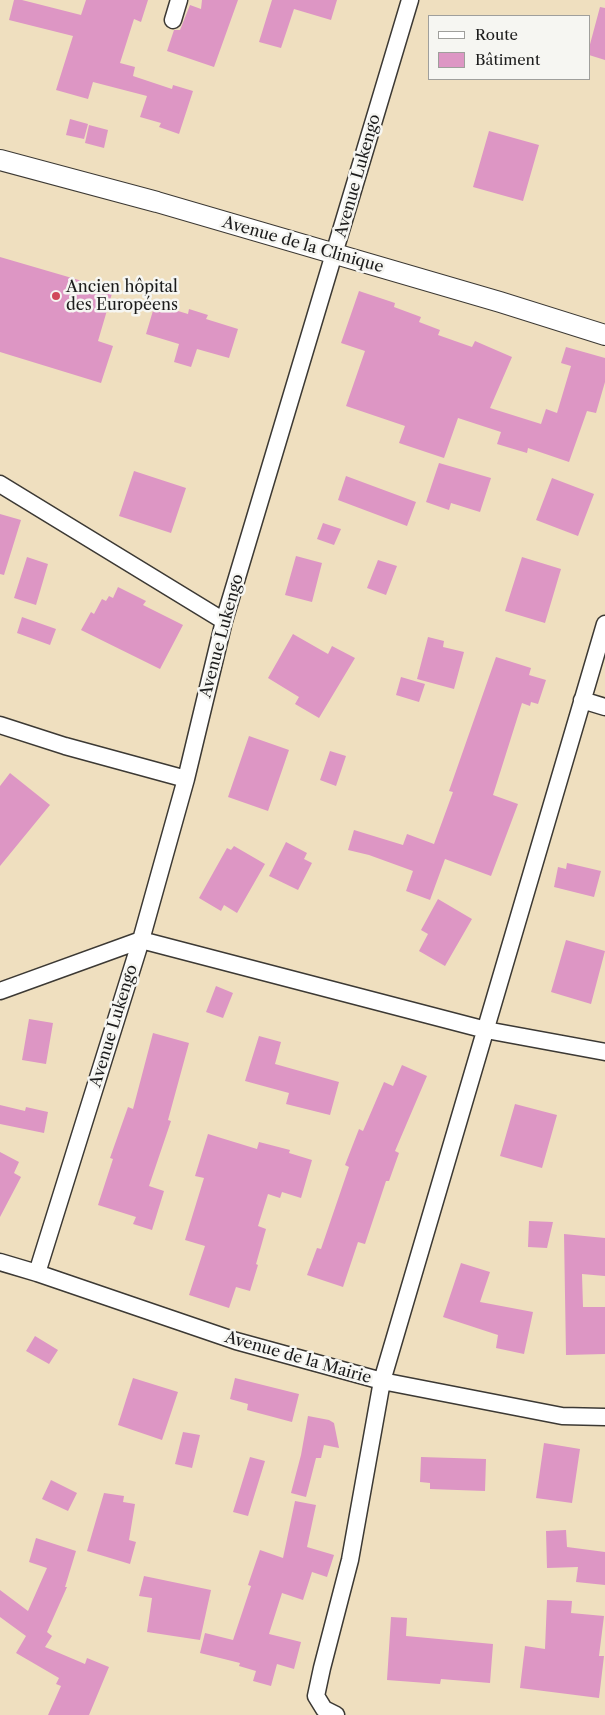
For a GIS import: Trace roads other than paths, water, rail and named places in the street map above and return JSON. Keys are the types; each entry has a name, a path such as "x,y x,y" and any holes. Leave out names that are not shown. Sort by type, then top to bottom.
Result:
{"street":[{"path":"173,20 180,0"},
{"name":"Avenue Lukengo","path":"37,1273 141,940 186,779 224,621 410,0"},
{"name":"Avenue de la Clinique","path":"0,160 156,202 500,302 605,335"},
{"path":"0,484 224,621"},
{"path":"336,1715 324,1709 316,1696 350,1560 382,1381 605,624"},
{"path":"582,700 605,707"},
{"path":"0,725 65,746 186,779"},
{"path":"0,991 141,940 486,1030 605,1052"},
{"name":"Avenue de la Mairie","path":"0,1262 236,1341 382,1381 562,1416 605,1417"}],"place":[{"name":"Ancien hôpital des Européens","path":"56,296"}]}
